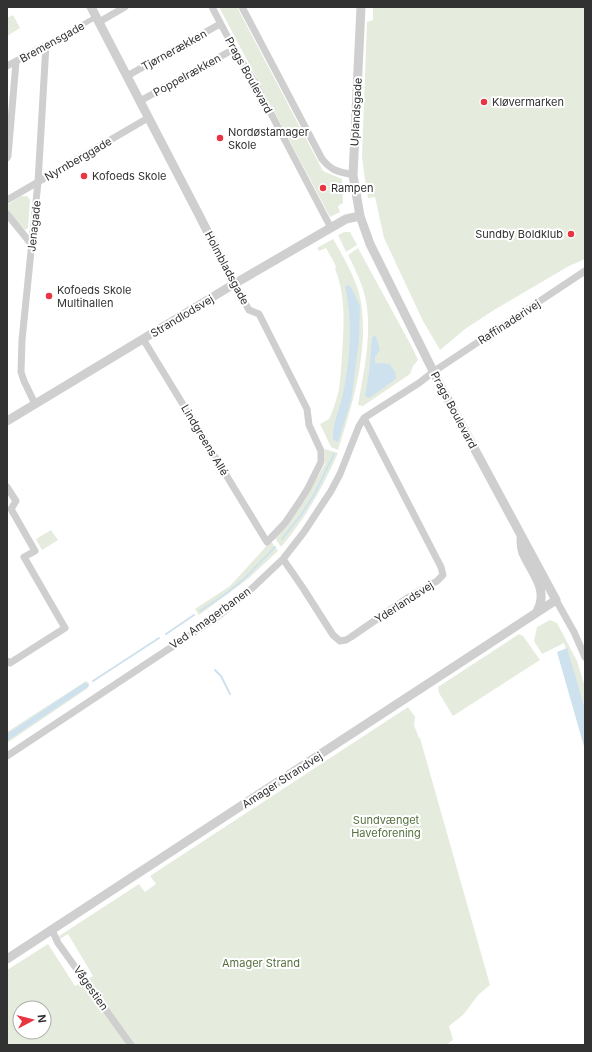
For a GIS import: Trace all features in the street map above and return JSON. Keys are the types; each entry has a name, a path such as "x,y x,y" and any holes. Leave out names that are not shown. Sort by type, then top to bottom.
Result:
{"street":[{"name":"Holmbladsgade","path":"91,7 234,284 249,310 259,314 307,409 309,425 321,451 321,462 308,488 285,522 267,542"},
{"path":"98,20 125,7"},
{"name":"Prags Boulevard","path":"212,7 234,49 254,81 331,228"},
{"path":"242,7 322,160 329,168 353,175"},
{"name":"Uplandsgade","path":"360,216 353,175 361,7"},
{"name":"Bremensgade","path":"7,66 98,20"},
{"name":"Tjørnerækken","path":"127,76 220,24"},
{"name":"Jenagade","path":"35,404 24,381 21,363 38,182 46,45"},
{"name":"Poppelrækken","path":"140,101 234,49"},
{"path":"7,158 10,96 16,62"},
{"name":"Nyrnberggade","path":"7,200 148,118"},
{"path":"7,214 32,245"},
{"name":"Prags Boulevard","path":"360,216 370,244 433,372 556,600"},
{"name":"Strandlodsvej","path":"7,421 234,284 346,219 360,216"},
{"name":"Raffinaderivej","path":"433,372 585,272"},
{"name":"Lindgreens Allé","path":"143,339 267,542"},
{"path":"364,418 419,383 433,372"},
{"name":"Ved Amagerbanen","path":"7,756 217,616 246,594 283,559 304,532 331,491 359,426 364,418"},
{"name":"Yderlandsvej","path":"283,559 332,635 340,640 346,640 351,637 409,597 437,581 442,575 442,568 364,418"},
{"path":"7,486 16,501 11,509 35,551 24,557 65,628 10,663 7,662"},
{"path":"520,534 522,551 540,586 542,594 542,601 536,614"},
{"path":"556,600 574,632 585,657"},
{"name":"Amager Strandvej","path":"7,959 556,600"},
{"name":"Vågestien","path":"52,930 58,943 131,1045"}],"green space":[{"path":"219,7 237,7 323,171 342,179 343,203 338,206 340,212 330,217"},
{"name":"Kløvermarken","path":"373,7 585,7 585,259 569,266 494,310 465,329 440,350 423,321 384,238 375,197 368,198 362,156 367,22 373,20"},
{"path":"13,15 20,28 7,36 7,18"},
{"path":"21,196 27,196 30,200 28,228 25,230 7,210 7,205"},
{"path":"344,232 350,232 357,245 346,252 338,235"},
{"path":"333,239 355,282 360,297 363,316 363,335 358,375 338,450 331,447 320,424 329,419 331,415 339,389 341,372 344,322 341,289 335,264 326,248 319,251 317,248"},
{"path":"358,248 418,360 413,366 410,374 363,406 358,405 368,340 368,314 363,289 348,255"},
{"path":"325,449 338,453 313,502 281,547 275,538 304,501 325,464"},
{"path":"51,530 58,540 42,550 36,539"},
{"path":"271,541 278,551 249,578 199,615 195,609 230,586"},
{"path":"550,620 557,623 577,661 585,687 585,709 564,643 542,654 534,641 537,627"},
{"path":"519,634 523,636 540,660 453,716 439,693 438,687"},
{"path":"86,681 89,683 88,688 7,743 7,732"},
{"path":"408,707 415,717 414,725 420,738 490,985 478,995 464,1014 449,1026 453,1040 446,1045 7,1045 7,970 48,944 75,986 93,976 68,934 60,939 59,936 139,884 145,892 156,884 150,876"}],"water":[{"path":"348,285 351,287 360,306 359,341 351,401 338,442 333,440 333,434 343,394 349,354 350,327 345,286"},
{"path":"376,336 380,350 375,357 375,363 390,364 395,372 396,379 369,398 365,396 369,373 372,337"},
{"path":"567,648 585,709 585,750 557,652"},
{"path":"84,683 88,683 89,686 7,741 7,734"}],"waterway":[{"path":"282,539 301,515 314,495 334,454"},
{"path":"200,611 227,593 244,579 275,547"},
{"path":"166,634 194,615"},
{"path":"93,681 159,638"},
{"path":"215,670 221,676 230,694"}],"place":[{"name":"Kløvermarken","path":"484,102"},
{"name":"Nordøstamager Skole","path":"220,138"},
{"name":"Kofoeds Skole","path":"84,176"},
{"name":"Rampen","path":"323,188"},
{"name":"Sundby Boldklub","path":"571,234"},
{"name":"Kofoeds Skole Multihallen","path":"49,296"}],"park label":[{"name":"Sundvænget Haveforening","path":"386,826"},
{"name":"Amager Strand","path":"261,963"}]}
